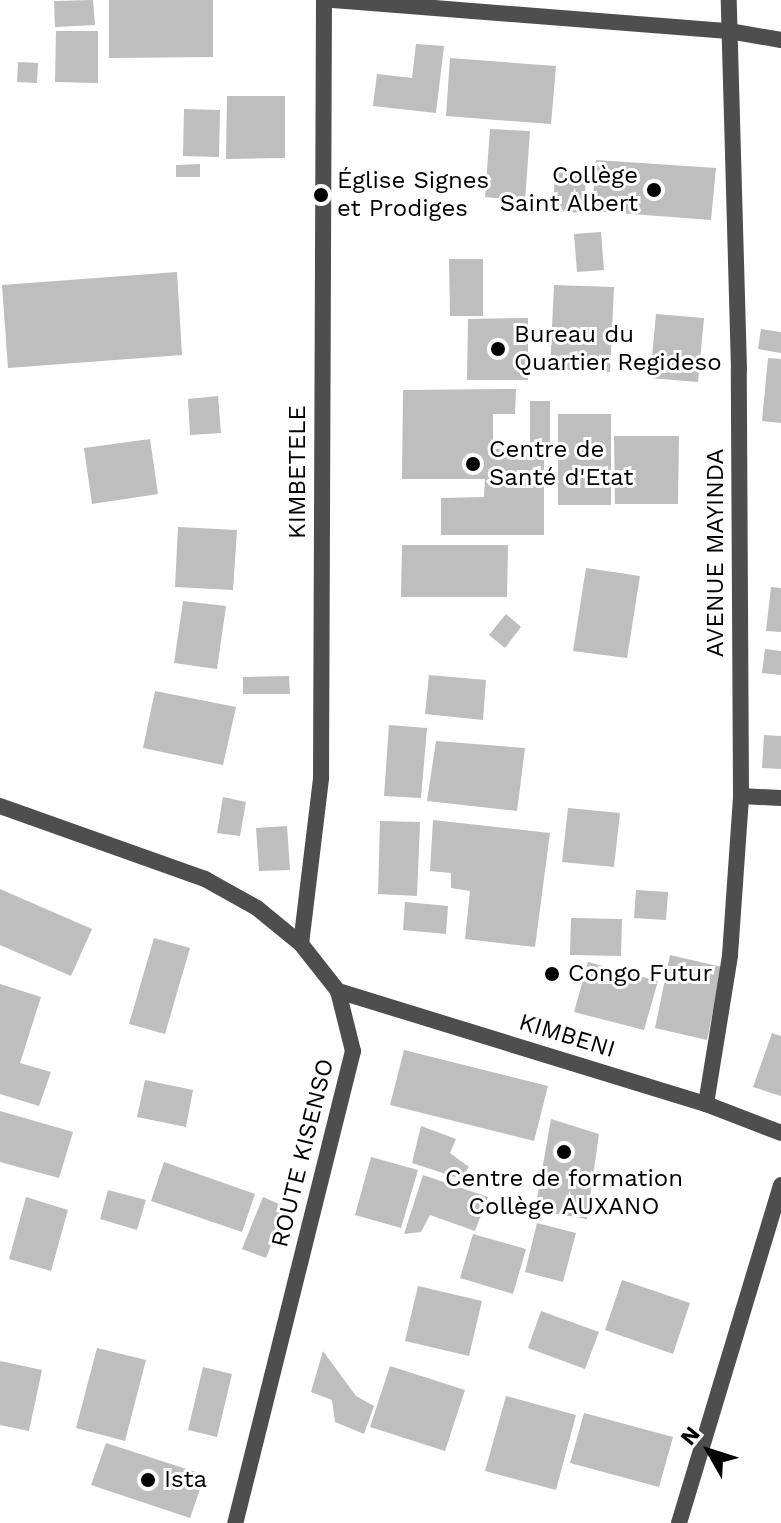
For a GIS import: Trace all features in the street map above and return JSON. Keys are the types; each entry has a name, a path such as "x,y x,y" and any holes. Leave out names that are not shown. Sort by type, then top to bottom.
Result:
{"street":[{"name":"KIMBETELE","path":"301,944 321,778 324,0"},
{"path":"333,0 729,31 781,40"},
{"name":"AVENUE MAYINDA","path":"706,1104 730,955 741,796 739,369 729,0"},
{"path":"741,796 781,798"},
{"name":"ROUTE KISENSO","path":"0,806 205,879 257,908 301,944 338,991 353,1051 235,1523"},
{"name":"KIMBENI","path":"338,991 706,1104 781,1133"},
{"path":"679,1523 781,1185"}],"building":[{"path":"93,0 95,25 55,27 54,1"},
{"path":"109,0 213,0 213,57 109,58"},
{"path":"56,31 98,31 98,83 55,82"},
{"path":"416,44 444,46 436,113 373,106 377,74 412,78"},
{"path":"450,58 556,66 551,124 446,116"},
{"path":"18,62 38,63 37,83 17,82"},
{"path":"227,96 285,96 285,158 226,159"},
{"path":"184,109 220,110 219,157 183,156"},
{"path":"490,129 530,131 525,201 485,197"},
{"name":"Collège Saint Albert","path":"596,160 716,168 711,220 592,211"},
{"path":"200,164 200,177 176,177 176,165"},
{"path":"555,172 586,175 584,213 553,211"},
{"path":"601,232 604,270 577,272 574,234"},
{"path":"449,259 483,259 483,316 450,316"},
{"path":"177,272 182,355 8,368 2,285"},
{"path":"554,285 614,287 610,372 550,369"},
{"path":"656,314 704,318 698,382 650,378"},
{"name":"Bureau du Quartier Regideso","path":"528,318 528,380 467,380 468,319"},
{"path":"761,329 781,332 781,353 758,349"},
{"path":"768,358 781,359 781,423 762,421"},
{"name":"Centre de Santé d'Etat","path":"516,389 515,414 493,414 493,449 544,448 544,535 441,535 441,498 484,497 485,479 402,479 403,390"},
{"path":"218,396 221,433 190,435 188,399"},
{"path":"530,401 550,401 550,443 530,443"},
{"path":"558,414 611,414 611,505 558,505"},
{"path":"614,436 679,436 678,504 615,504"},
{"path":"150,439 158,494 92,504 84,448"},
{"path":"178,527 237,530 233,590 175,587"},
{"path":"402,545 508,545 507,597 401,597"},
{"path":"586,568 640,576 627,658 573,651"},
{"path":"771,587 781,588 781,632 766,631"},
{"path":"183,601 226,606 217,669 174,663"},
{"path":"506,614 521,627 505,648 489,635"},
{"path":"765,649 781,651 781,675 762,673"},
{"path":"429,675 486,680 483,720 425,714"},
{"path":"289,676 290,694 243,694 243,677"},
{"path":"155,691 236,707 223,765 143,748"},
{"path":"389,725 427,728 421,798 384,796"},
{"path":"764,735 781,736 781,769 762,768"},
{"path":"436,741 525,748 517,811 427,801"},
{"path":"223,797 246,802 240,836 217,833"},
{"path":"568,808 620,813 614,867 562,862"},
{"path":"433,820 550,833 535,947 465,939 470,891 451,888 451,873 430,871"},
{"path":"380,821 420,822 417,896 378,894"},
{"path":"287,826 290,870 259,871 256,828"},
{"path":"0,889 92,929 71,976 0,945"},
{"path":"636,890 668,892 666,920 634,918"},
{"path":"405,902 448,906 446,934 403,930"},
{"path":"571,918 622,919 621,956 570,955"},
{"path":"154,938 190,948 165,1034 129,1024"},
{"path":"670,955 722,967 707,1040 655,1028"},
{"path":"588,962 658,981 644,1030 574,1012"},
{"path":"0,984 41,997 20,1063 51,1072 39,1106 0,1094"},
{"path":"772,1033 781,1036 781,1096 753,1087"},
{"path":"404,1050 548,1086 534,1141 390,1105"},
{"path":"145,1080 193,1090 186,1127 137,1117"},
{"path":"0,1111 73,1132 59,1178 0,1162"},
{"path":"551,1119 599,1134 587,1219 535,1210"},
{"path":"421,1126 456,1139 450,1153 469,1167 461,1179 412,1163"},
{"path":"371,1157 418,1170 401,1228 355,1215"},
{"path":"164,1162 255,1194 242,1232 151,1201"},
{"path":"423,1175 488,1197 475,1231 430,1215 421,1232 404,1234"},
{"path":"108,1190 146,1200 137,1230 100,1219"},
{"path":"26,1197 68,1210 51,1271 9,1259"},
{"path":"263,1197 286,1207 266,1258 242,1249"},
{"path":"537,1223 576,1233 563,1282 525,1272"},
{"path":"473,1234 526,1249 513,1294 460,1278"},
{"path":"622,1280 690,1303 673,1354 605,1330"},
{"path":"418,1286 482,1301 469,1356 405,1341"},
{"path":"541,1311 599,1332 585,1369 528,1348"},
{"path":"97,1348 146,1360 125,1441 76,1428"},
{"path":"323,1351 356,1396 374,1406 364,1434 335,1422 332,1400 311,1392"},
{"path":"0,1361 42,1370 29,1431 0,1425"},
{"path":"390,1366 465,1390 445,1451 370,1427"},
{"path":"203,1367 232,1374 217,1437 188,1430"},
{"path":"506,1396 576,1415 556,1490 485,1471"},
{"path":"584,1413 673,1437 659,1487 570,1463"},
{"name":"Ista","path":"106,1443 205,1475 190,1518 91,1485"}],"place":[{"name":"Collège Saint Albert","path":"654,190"},
{"name":"Église Signes et Prodiges","path":"321,195"},
{"name":"Bureau du Quartier Regideso","path":"498,349"},
{"name":"Centre de Santé d'Etat","path":"473,464"},
{"name":"Congo Futur","path":"552,974"},
{"name":"Centre de formation Collège AUXANO","path":"564,1152"},
{"name":"Ista","path":"148,1480"}]}
